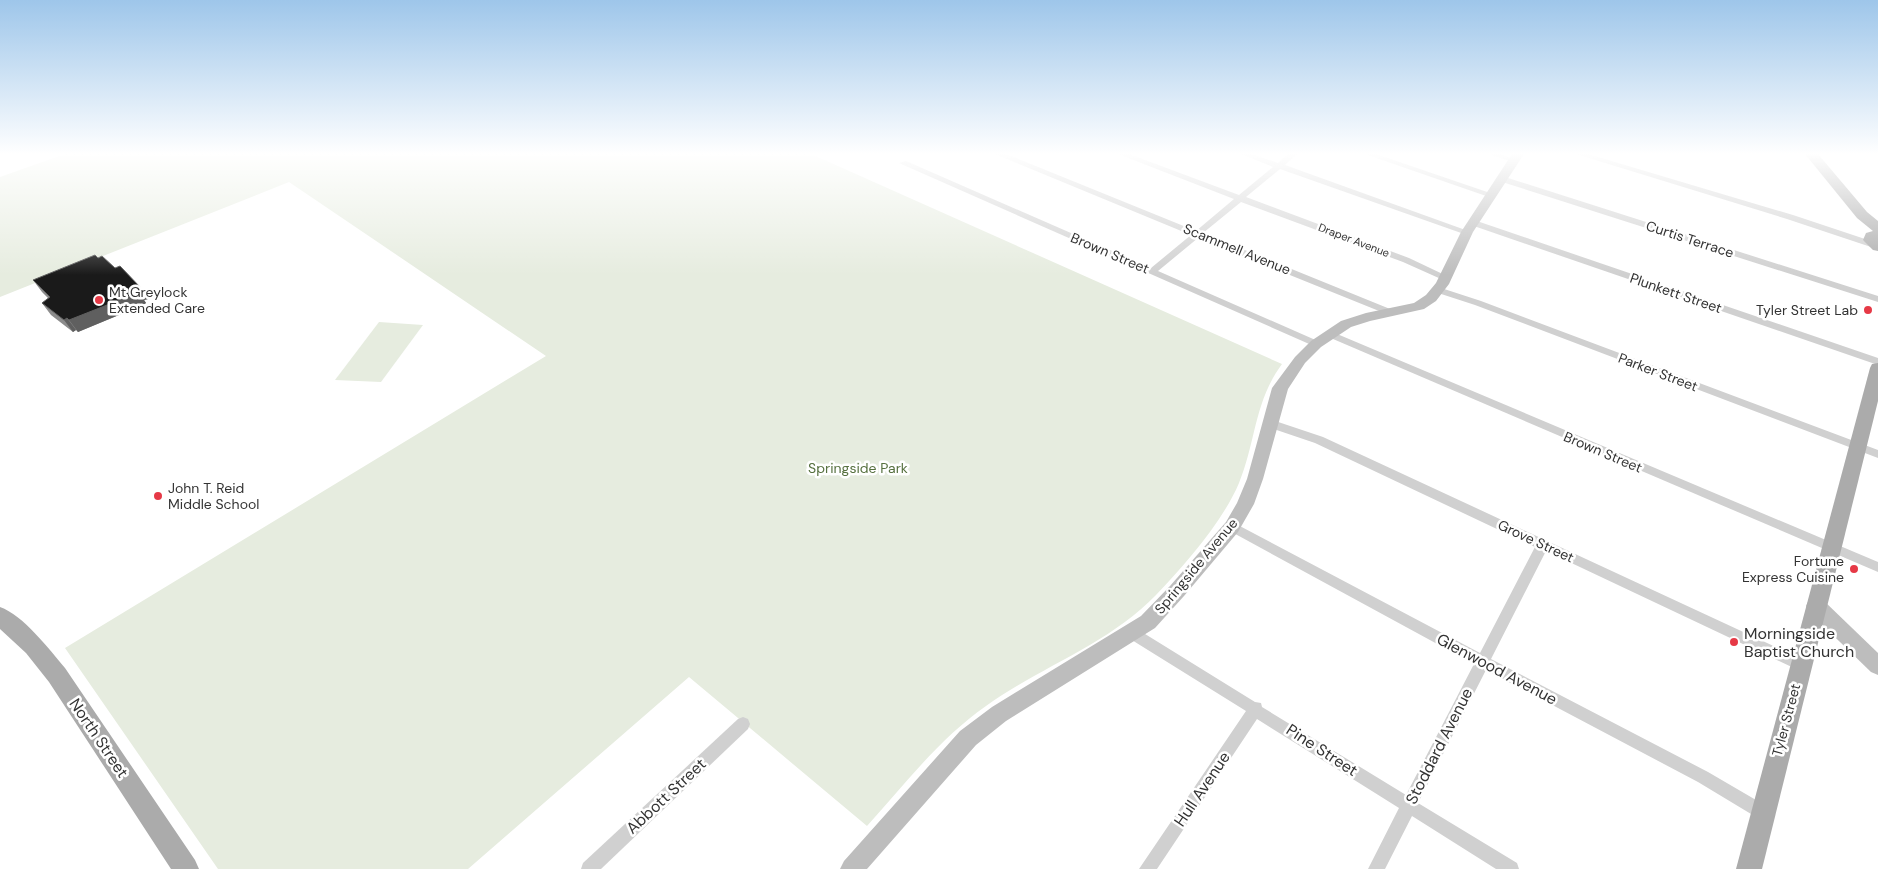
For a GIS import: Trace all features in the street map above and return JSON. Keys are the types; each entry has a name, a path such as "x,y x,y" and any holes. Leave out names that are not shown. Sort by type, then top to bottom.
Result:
{"main road":[{"path":"1845,195 1862,215 1875,238"},
{"name":"Tyler Street","path":"1749,869 1762,812 1878,368"},
{"name":"North Street","path":"2,621 34,647 57,675 186,869"}],"street":[{"name":"Brown Street","path":"976,195 1316,344"},
{"name":"Scammell Avenue","path":"1102,195 1392,313"},
{"name":"Draper Avenue","path":"1231,195 1420,265 1441,284"},
{"path":"1153,271 1200,234 1244,195"},
{"name":"Plunkett Street","path":"1366,195 1878,362"},
{"name":"Springside Avenue","path":"852,869 968,738 999,714 1148,622 1232,527 1245,504 1255,479 1280,388 1300,360 1316,344 1346,324 1366,317 1419,306 1431,298 1441,284 1470,228 1492,195"},
{"name":"Curtis Terrace","path":"1551,195 1878,299"},
{"path":"1716,195 1834,230 1875,238"},
{"name":"Parker Street","path":"1441,284 1478,303 1878,454"},
{"name":"Brown Street","path":"1330,334 1878,567"},
{"name":"Grove Street","path":"1270,422 1319,440 1801,665"},
{"name":"Glenwood Avenue","path":"1232,527 1703,777 1762,812"},
{"name":"Stoddard Avenue","path":"1376,869 1543,544"},
{"path":"1816,606 1878,666"},
{"name":"Pine Street","path":"1132,633 1256,708 1511,869"},
{"name":"Hull Avenue","path":"1147,869 1256,708"},
{"name":"Abbott Street","path":"589,869 743,724"}],"green space":[{"name":"Springside Park","path":"0,195 257,195 0,297"},
{"name":"Springside Park","path":"308,195 902,195 1282,364 1266,393 1245,468 1232,497 1213,527 1179,570 1156,595 1117,628 1007,692 953,732 867,826 689,677 468,869 218,869 65,648 546,356"},
{"path":"379,322 423,325 381,382 335,380"}],"building":[{"path":"95,255 98,258 102,256 115,268 120,266 140,287 136,289 138,291 135,294 69,320 67,318 64,320 42,303 50,297 33,280"}],"place":[{"name":"Mt Greylock Extended Care","path":"99,300"},
{"name":"Tyler Street Lab","path":"1868,310"},
{"name":"John T. Reid Middle School","path":"158,496"},
{"name":"Fortune Express Cuisine","path":"1854,569"},
{"name":"Morningside Baptist Church","path":"1734,642"}]}
